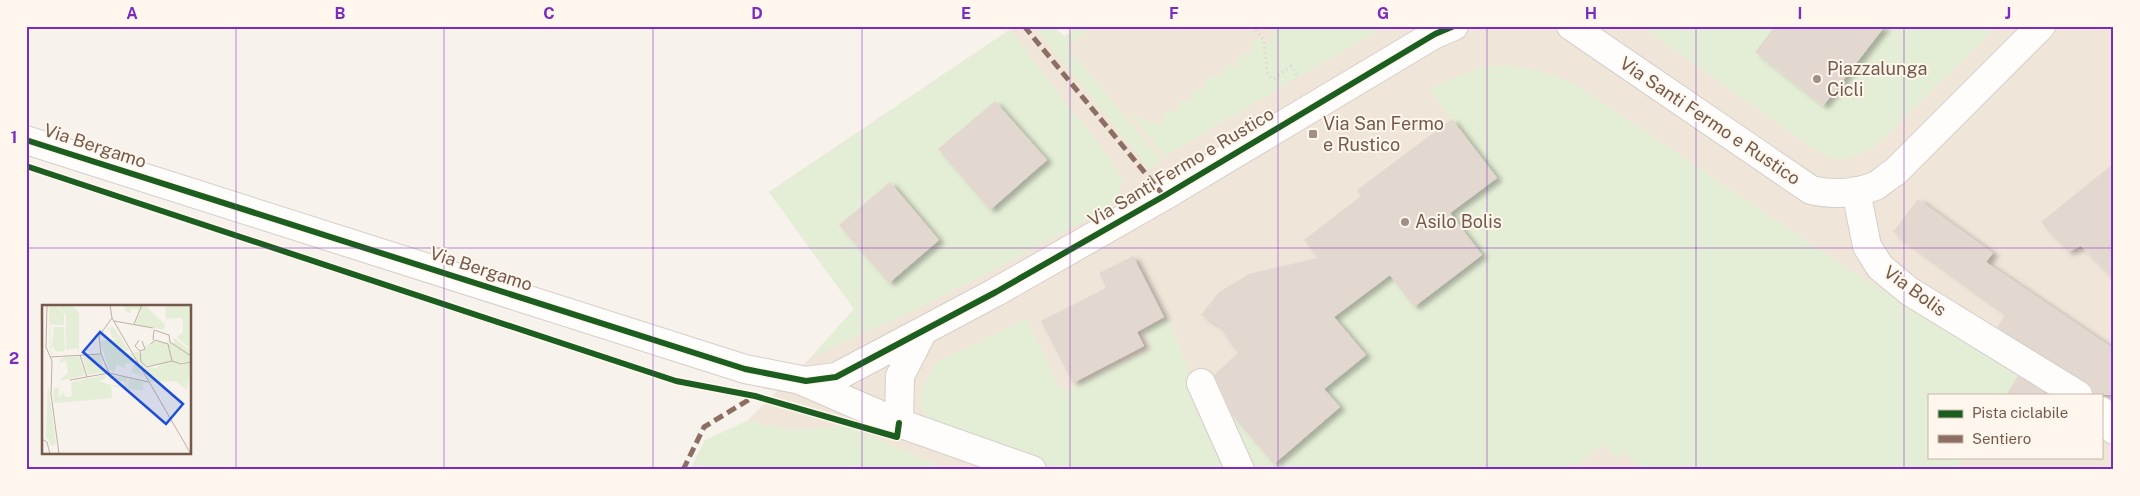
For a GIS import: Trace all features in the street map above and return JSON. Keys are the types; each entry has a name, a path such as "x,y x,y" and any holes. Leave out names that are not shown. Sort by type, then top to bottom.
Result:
{"street":[{"name":"Via Santi Fermo e Rustico","path":"923,331 1164,196 1435,34 1454,26"},
{"name":"Via Santi Fermo e Rustico","path":"1571,26 1811,190 1835,194 1856,191"},
{"path":"1856,191 1876,185 1904,164 2042,26"},
{"name":"Via Bergamo","path":"26,140 745,369 806,381 836,377 923,331"},
{"name":"Via Bolis","path":"1856,191 1867,246 1880,267 1909,291 2076,394"},
{"path":"899,423 900,376 923,331"},
{"path":"798,380 899,423 1032,470"},
{"path":"1201,383 1240,470"},
{"path":"2102,412 2114,430"}],"path":[{"path":"1253,26 1264,40 1268,75 1270,78 1275,78 1291,66 1301,82"}],"shaded area":[{"path":"1015,26 1054,26 1064,37 1077,26 2114,26 2114,470 948,470 847,426 790,430 747,421 812,356 854,309 769,192"}],"green space":[{"path":"1033,26 1054,26 1064,37 1077,26 1093,26 1068,47 1161,160 1150,169"},
{"path":"1277,26 1286,28 1287,26 1385,26 1165,156 1130,114 1161,126 1166,110 1176,113 1182,99 1190,101 1195,88 1203,90 1210,75 1220,78 1225,64 1236,67 1241,53 1250,56 1256,38 1271,42"},
{"path":"1641,26 1997,26 1880,142 1856,156 1841,158 1825,155 1815,150"},
{"path":"1010,30 1114,164 1123,180 1118,201 1093,217 954,290 884,325 812,356 854,309 769,192"},
{"path":"1497,66 1519,67 1558,77 1578,86 1847,268 1909,307 2021,372 2007,394 1928,394 1928,458 1963,458 1956,470 1641,470 1626,452 1617,459 1603,444 1575,468 1571,463 1564,470 1248,470 1221,402 1274,464 1340,408 1324,389 1366,355 1343,327 1333,334 1304,298 1390,275 1414,307 1482,255 1450,213 1496,178 1429,89 1479,68"},
{"path":"1168,318 1231,470 1062,470 930,424 922,408 921,400 924,387 935,363 1027,319 1062,392 1152,349 1143,330"},
{"path":"747,421 790,430 847,426 948,470 690,470 705,440"}],"building":[{"name":"Piazzalunga Cicli","path":"1775,26 1885,26 1823,106 1755,52"},
{"path":"995,101 1047,160 990,210 938,149"},
{"path":"1452,119 1497,178 1450,213 1482,255 1414,307 1390,275 1334,317 1366,355 1324,389 1340,407 1274,464 1233,416 1214,375 1238,353 1218,325 1201,315 1219,292 1249,274 1318,258 1304,240 1361,196 1357,190"},
{"path":"2114,163 2114,280 2081,246 2068,252 2041,222"},
{"path":"890,182 939,240 889,283 839,225"},
{"path":"1918,199 1993,253 1986,262 2114,349 2114,395 2094,394 2091,387 2086,382 1997,327 2006,314 1893,232"},
{"path":"1133,256 1164,317 1137,332 1144,346 1073,383 1041,321 1106,288 1099,273"},
{"path":"2018,376 2046,394 2007,394"}],"marked path":[{"path":"1024,26 1164,196"},
{"path":"683,470 704,427 755,396"}],"cycle path":[{"path":"26,140 745,369 806,381 836,377 996,292 1164,196 1435,34 1454,26"},
{"path":"26,166 676,381 755,396 897,437 899,423"}],"place":[{"name":"Piazzalunga Cicli","path":"1817,79"},
{"name":"Via San Fermo e Rustico","path":"1313,134"},
{"name":"Asilo Bolis","path":"1405,222"}]}
